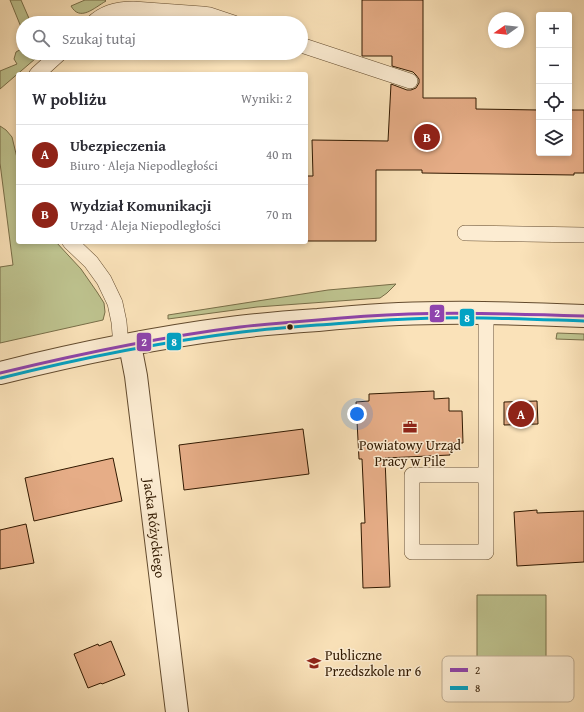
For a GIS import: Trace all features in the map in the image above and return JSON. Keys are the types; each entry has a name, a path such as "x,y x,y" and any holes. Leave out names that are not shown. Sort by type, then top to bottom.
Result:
{"street":[{"path":"0,373 126,345 232,328 299,321 376,315 439,313 584,316"},
{"name":"Jacka Różyckiego","path":"126,345 137,384 177,712"}],"lane":[{"path":"102,16 121,9 133,9 213,16"},
{"path":"308,47 410,81"},
{"path":"39,72 52,60"},
{"path":"465,233 584,235"},
{"path":"72,244 91,262 104,280 115,303 126,345"},
{"path":"486,313 486,475 486,552 412,552 412,475 486,475"}],"green space":[{"path":"10,0 21,0 28,16 16,16"},
{"path":"85,0 106,1 92,10 83,13 75,11 71,6"},
{"path":"16,52 16,60 34,60 20,72 16,72 16,75 0,89 0,71 17,64 14,59"},
{"path":"0,126 12,137 16,154 16,244 58,244 81,269 104,303 105,312 103,320 0,343 0,267 13,265 0,163"},
{"path":"396,284 380,298 257,307 168,319 168,315 328,290"},
{"path":"557,333 584,334 584,340 556,339"},
{"path":"477,595 546,595 546,656 477,656"}],"building":[{"path":"362,0 423,0 423,98 476,98 476,109 536,110 536,156 572,156 572,110 584,110 584,173 574,173 574,175 422,173 422,170 376,170 376,241 308,241 308,176 313,176 312,140 388,141 391,84 411,90 416,88 419,83 419,79 413,72 392,66 392,56 362,56"},
{"name":"Powiatowy Urząd Pracy w Pile","path":"434,391 434,399 449,398 449,411 462,411 463,443 450,443 450,455 385,458 390,587 363,588 361,523 365,523 362,459 359,459 356,402 369,401 369,394"},
{"path":"537,401 538,424 504,425 504,402"},
{"path":"303,429 309,474 184,490 179,445"},
{"path":"113,458 122,501 34,521 25,478"},
{"path":"537,510 537,513 584,511 584,562 517,566 514,512"},
{"path":"26,524 34,563 0,569 0,530"},
{"path":"111,641 125,675 88,688 74,654 98,644 99,646"}],"transit line":[{"name":"2","path":"0,373 149,341 260,325 353,317 431,313 584,316"},
{"name":"8","path":"1,378 91,357 151,346 212,336 270,329 430,318 496,318 584,321"}],"place":[{"name":"Wydział Komunikacji","path":"427,137"},
{"name":"Ubezpieczenia","path":"521,414"},
{"name":"Powiatowy Urząd Pracy w Pile","path":"410,427"},
{"name":"Publiczne Przedszkole nr 6","path":"314,663"}]}
